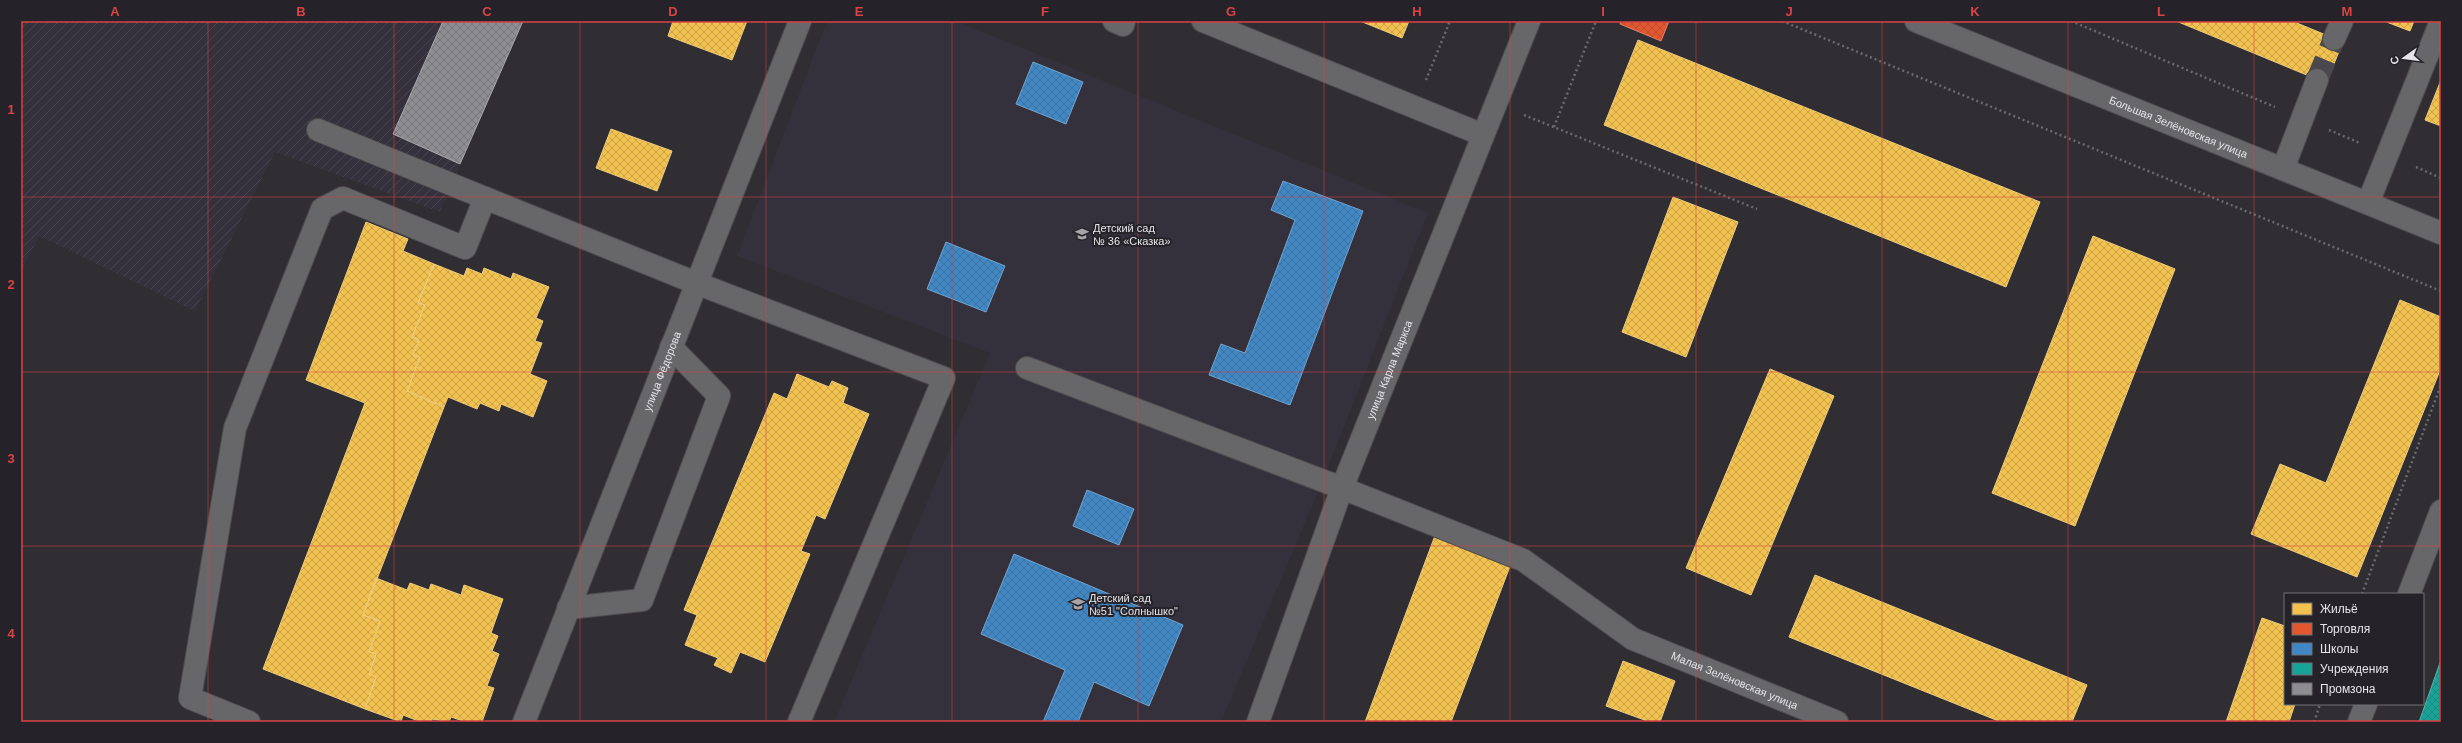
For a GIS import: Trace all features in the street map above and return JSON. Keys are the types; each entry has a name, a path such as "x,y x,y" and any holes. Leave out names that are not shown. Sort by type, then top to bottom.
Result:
{"street":[{"name":"улица Фёдорова","path":"524,722 800,21"},
{"path":"1114,21 1123,25 1124,21"},
{"path":"1203,21 1483,135"},
{"name":"улица Карла Маркса","path":"1258,722 1342,488 1529,21"},
{"path":"2368,203 2441,21"},
{"name":"Большая Зелёновская улица","path":"1922,22 1949,27 2284,169 2441,233"},
{"path":"2284,169 2317,80"},
{"path":"318,130 696,283 944,378 799,722"},
{"path":"249,722 190,698 234,428 322,209 343,198 465,248 485,198"},
{"path":"568,608 642,600 719,396 671,347"},
{"name":"Малая Зелёновская улица","path":"1027,368 1342,488 1523,560 1633,639 1837,722"},
{"path":"2410,593 2441,511"},
{"path":"2359,722 2366,705"}],"path":[{"path":"1415,108 1450,21"},
{"path":"1554,127 1596,21"},
{"path":"1782,21 2441,291"},
{"path":"2071,21 2277,108"},
{"path":"1496,103 1757,209"},
{"path":"2321,127 2441,178"},
{"path":"2362,593 2441,385"},
{"path":"2314,722 2320,705"}],"shaded area":[{"path":"21,21 523,21 440,212 275,152 195,311 39,236 21,271"},
{"name":"Детский сад № 36 «Сказка»","path":"827,21 956,21 1428,213 1321,485 1221,722 834,722 990,353 737,256"}],"building: Жильё":[{"path":"673,21 747,21 732,60 668,36"},
{"path":"1360,21 1409,21 1402,38"},
{"path":"2176,21 2292,21 2343,42 2326,83"},
{"path":"2384,21 2414,21 2410,31"},
{"path":"1638,40 2040,202 2006,287 1604,125"},
{"path":"2441,80 2441,126 2425,120"},
{"path":"611,129 672,151 657,191 596,168"},
{"path":"1673,197 1738,222 1686,357 1622,332"},
{"path":"366,222 408,239 403,251 434,264 418,303 425,305 412,337 419,340 413,355 420,357 407,391 444,407 363,615 380,621 369,652 376,654 369,674 376,677 365,709 263,669 365,403 306,380"},
{"path":"2093,236 2175,269 2075,526 1992,493"},
{"path":"434,264 464,276 467,268 482,274 484,268 511,279 513,273 549,287 536,318 543,321 535,341 542,343 530,374 547,381 533,417 501,404 499,411 480,403 477,409 448,397 444,407 407,391 420,357 413,355 419,340 412,337 425,305 418,303"},
{"path":"2400,300 2441,317 2441,368 2357,577 2251,534 2280,464 2326,483"},
{"path":"1770,369 1834,396 1751,595 1686,568"},
{"path":"797,374 829,387 832,381 848,388 843,403 869,414 825,519 816,515 801,551 810,554 765,662 740,652 731,673 714,665 718,658 685,645 697,615 684,610 774,393 787,399"},
{"path":"1436,533 1512,561 1451,722 1365,722"},
{"path":"1815,575 2087,685 2072,722 2001,722 1789,637"},
{"path":"376,578 407,590 410,583 429,590 431,584 461,595 464,585 503,599 491,633 498,636 492,651 499,654 487,686 494,688 482,722 466,722 451,717 449,722 432,719 431,722 421,722 403,715 401,722 365,709 376,677 369,674 376,654 369,652 380,621 363,615"},
{"path":"2262,618 2284,626 2284,705 2295,705 2289,722 2226,722"},
{"path":"1623,661 1675,681 1660,722 1650,722 1606,706"}],"building: Торговля":[{"path":"1621,21 1669,21 1661,41 1620,24"}],"building: Школы":[{"path":"1033,62 1083,82 1066,124 1016,104"},
{"path":"1283,181 1363,211 1290,405 1209,375 1221,344 1245,353 1295,220 1271,210"},
{"path":"946,242 1005,266 986,312 927,289"},
{"path":"1087,490 1134,509 1119,545 1073,526"},
{"path":"1014,554 1183,625 1149,706 1094,682 1078,722 1043,722 1065,670 981,634"}],"building: Учреждения":[{"path":"2441,660 2441,722 2419,722"}],"building: Промзона":[{"path":"443,21 523,21 460,164 393,134"}],"tunnel":[{"path":"2317,80 2334,39"}],"place":[{"name":"Детский сад № 36 «Сказка»","path":"1082,234"},
{"name":"Детский сад №51 \"Солнышко\"","path":"1078,604"}]}
